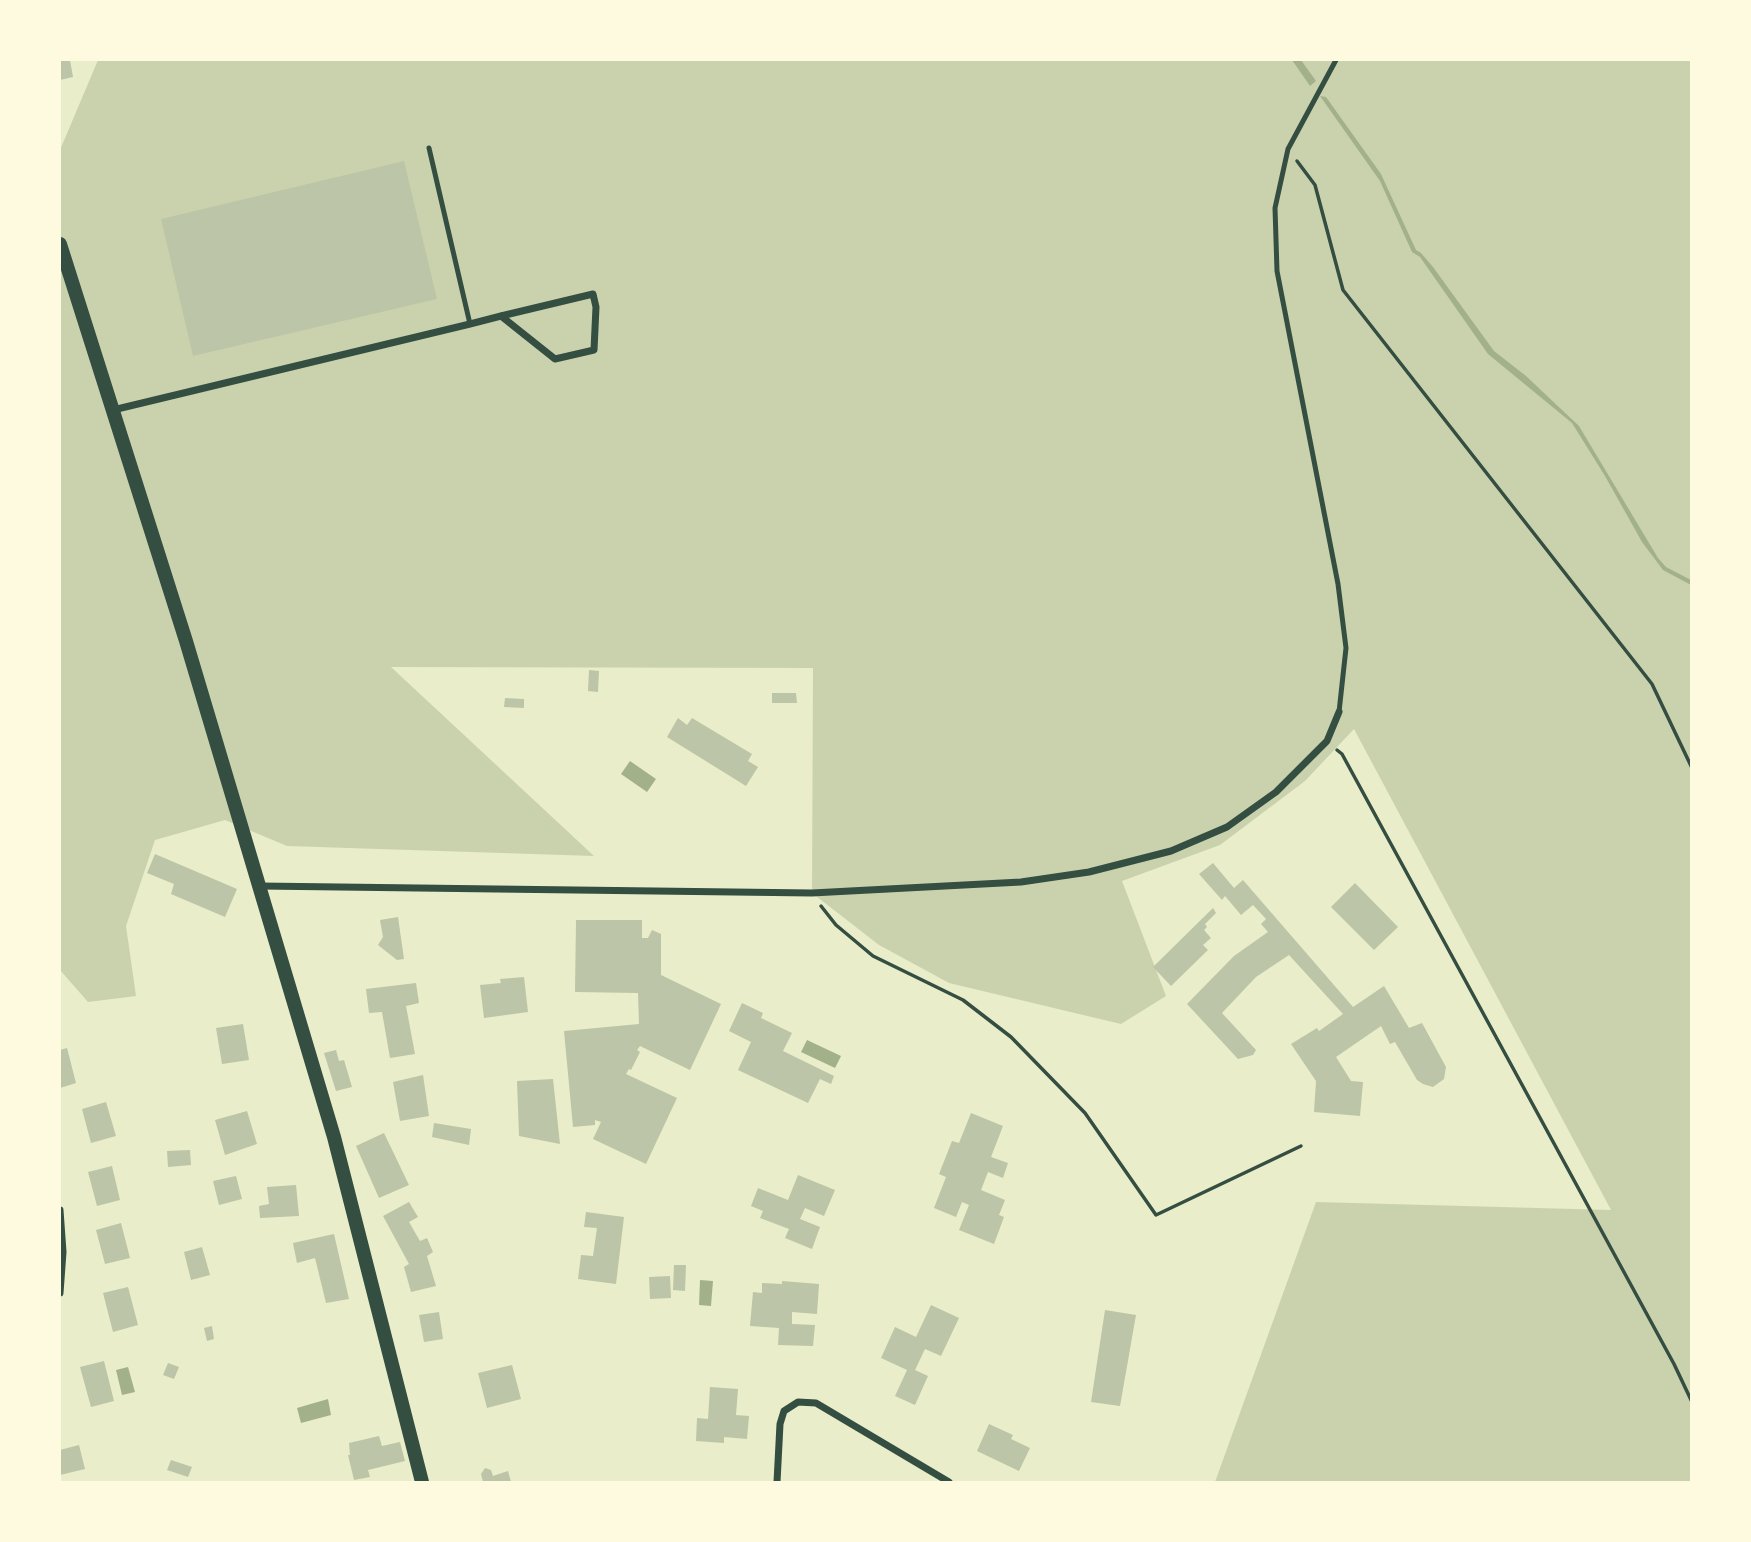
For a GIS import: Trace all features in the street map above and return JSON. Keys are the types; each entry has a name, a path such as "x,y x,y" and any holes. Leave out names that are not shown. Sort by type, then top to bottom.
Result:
{"main road":[{"path":"60,244 334,1137 422,1482"}],"street":[{"path":"113,410 470,324 501,316 593,294 596,307 594,350 555,359 501,316"},
{"path":"259,886 812,893 1021,882 1089,872 1171,851 1227,827 1276,792 1327,741 1339,712"},
{"path":"60,1210 63,1252 60,1293"},
{"path":"777,1482 780,1424 784,1411 799,1402 816,1404 949,1482"}],"lane":[{"path":"1336,60 1287,149 1275,208 1277,271 1338,584 1346,648 1339,712"},
{"path":"429,148 470,324"}],"path":[{"path":"1287,149 1315,185 1343,290 1652,684 1692,768"},
{"path":"1327,741 1342,754 1674,1364 1692,1402"},
{"path":"812,893 836,925 873,956 963,1000 1011,1037 1085,1114 1156,1215 1301,1146"}],"shaded area":[{"path":"98,60 1691,60 1691,1482 1215,1482 1316,1202 1611,1210 1354,729 1305,781 1220,845 1122,881 1166,996 1121,1024 949,983 879,945 812,893 813,668 391,667 594,856 287,846 225,820 155,840 126,926 136,996 88,1002 60,970 60,150"},
{"path":"1292,60 1301,60 1316,81 1310,86"},
{"path":"1320,96 1326,97 1381,174 1416,250 1433,267 1494,351 1526,376 1579,426 1658,558 1666,567 1691,580 1691,585 1663,570 1642,542 1572,423 1488,354 1420,257 1412,252 1380,181"},
{"path":"630,761 656,779 647,792 621,774"},
{"path":"807,1040 841,1056 835,1068 801,1052"},
{"path":"700,1280 713,1281 711,1306 699,1305"},
{"path":"128,1367 135,1392 122,1395 116,1370"},
{"path":"328,1399 331,1415 301,1423 297,1408"}],"building":[{"path":"60,60 70,60 73,77 60,80"},
{"path":"404,161 437,299 193,356 161,219"},
{"path":"589,670 599,671 598,692 588,691"},
{"path":"772,693 796,693 797,703 772,703"},
{"path":"505,698 524,699 524,708 504,707"},
{"path":"678,718 687,725 692,718 752,754 748,761 758,767 746,786 667,737"},
{"path":"155,854 237,889 225,917 171,894 174,884 147,873"},
{"path":"1213,863 1234,888 1243,880 1353,1007 1384,986 1409,1028 1422,1023 1446,1067 1444,1079 1433,1087 1417,1080 1395,1042 1390,1044 1381,1026 1336,1057 1351,1081 1363,1082 1360,1116 1314,1112 1316,1081 1291,1044 1317,1028 1319,1031 1343,1014 1289,955 1256,977 1222,1013 1256,1050 1253,1055 1238,1059 1187,1004 1234,956 1268,932 1261,924 1266,919 1253,905 1241,915 1225,896 1222,900 1199,874"},
{"path":"1355,883 1398,927 1374,950 1331,907"},
{"path":"1213,908 1216,913 1205,924 1207,927 1204,930 1211,938 1203,945 1208,950 1171,986 1153,967"},
{"path":"398,917 404,959 397,960 378,945 383,937 380,920"},
{"path":"576,920 642,920 642,938 648,938 652,930 661,934 661,975 721,1004 690,1070 640,1046 637,1050 640,1052 626,1074 677,1098 646,1164 593,1139 601,1122 595,1120 595,1125 573,1127 564,1031 639,1024 638,993 575,992"},
{"path":"524,977 528,1012 484,1018 480,985 501,983 500,979"},
{"path":"416,983 419,1003 406,1006 415,1054 390,1058 382,1012 369,1013 366,989"},
{"path":"742,1003 763,1013 761,1018 792,1033 783,1051 834,1076 831,1084 820,1079 808,1103 738,1070 751,1042 729,1031"},
{"path":"243,1024 249,1060 222,1064 216,1028"},
{"path":"67,1048 76,1083 60,1088 60,1050"},
{"path":"336,1050 339,1061 344,1060 352,1087 336,1091 324,1053"},
{"path":"423,1075 429,1116 400,1121 393,1082"},
{"path":"553,1079 560,1144 519,1136 517,1081"},
{"path":"106,1102 116,1136 91,1143 82,1109"},
{"path":"247,1111 257,1144 225,1155 215,1120"},
{"path":"971,1113 1003,1126 991,1157 1008,1163 1003,1178 988,1172 981,1190 1005,1200 999,1215 1004,1217 994,1244 959,1230 969,1205 962,1202 956,1217 934,1208 946,1177 939,1174 952,1141 959,1143"},
{"path":"434,1123 471,1129 469,1145 432,1137"},
{"path":"384,1133 409,1185 379,1198 356,1146"},
{"path":"190,1150 191,1165 168,1167 167,1151"},
{"path":"112,1166 120,1200 97,1206 88,1172"},
{"path":"798,1175 835,1190 824,1216 805,1208 800,1219 820,1227 812,1249 785,1238 789,1229 760,1218 763,1211 751,1206 758,1188 788,1200"},
{"path":"236,1176 242,1199 219,1205 213,1181"},
{"path":"296,1185 299,1216 260,1218 259,1206 269,1204 267,1187"},
{"path":"409,1202 418,1217 409,1222 420,1241 427,1238 433,1252 427,1256 436,1286 411,1292 404,1267 409,1264 383,1216"},
{"path":"586,1212 624,1217 616,1284 578,1279 581,1255 593,1256 597,1228 584,1227"},
{"path":"121,1223 130,1258 105,1264 96,1230"},
{"path":"334,1234 349,1299 326,1303 315,1258 297,1263 293,1243"},
{"path":"202,1247 210,1275 191,1280 184,1252"},
{"path":"674,1265 686,1265 685,1291 673,1290"},
{"path":"670,1276 671,1298 650,1299 649,1277"},
{"path":"782,1281 819,1284 817,1314 792,1312 792,1324 815,1325 813,1346 778,1345 779,1328 750,1326 753,1292 762,1293 762,1283 782,1284"},
{"path":"128,1287 138,1325 113,1332 103,1293"},
{"path":"931,1305 959,1318 941,1356 925,1349 915,1370 928,1376 915,1405 895,1396 907,1370 881,1358 895,1327 916,1337"},
{"path":"1105,1310 1136,1315 1120,1406 1091,1402"},
{"path":"439,1312 443,1339 424,1342 419,1315"},
{"path":"212,1326 214,1339 207,1341 204,1328"},
{"path":"104,1361 114,1401 91,1407 80,1367"},
{"path":"168,1363 179,1367 174,1379 163,1375"},
{"path":"512,1365 521,1399 487,1408 478,1373"},
{"path":"710,1387 738,1389 736,1415 749,1416 747,1439 724,1437 724,1443 696,1441 697,1418 708,1419"},
{"path":"989,1424 1013,1435 1011,1439 1030,1448 1019,1471 977,1451"},
{"path":"379,1436 382,1446 400,1442 405,1461 368,1470 370,1477 354,1480 348,1455 349,1443"},
{"path":"79,1445 85,1469 60,1475 60,1450"},
{"path":"171,1460 192,1467 188,1477 167,1470"},
{"path":"485,1468 491,1470 493,1476 508,1471 511,1482 483,1482 481,1474"}]}
